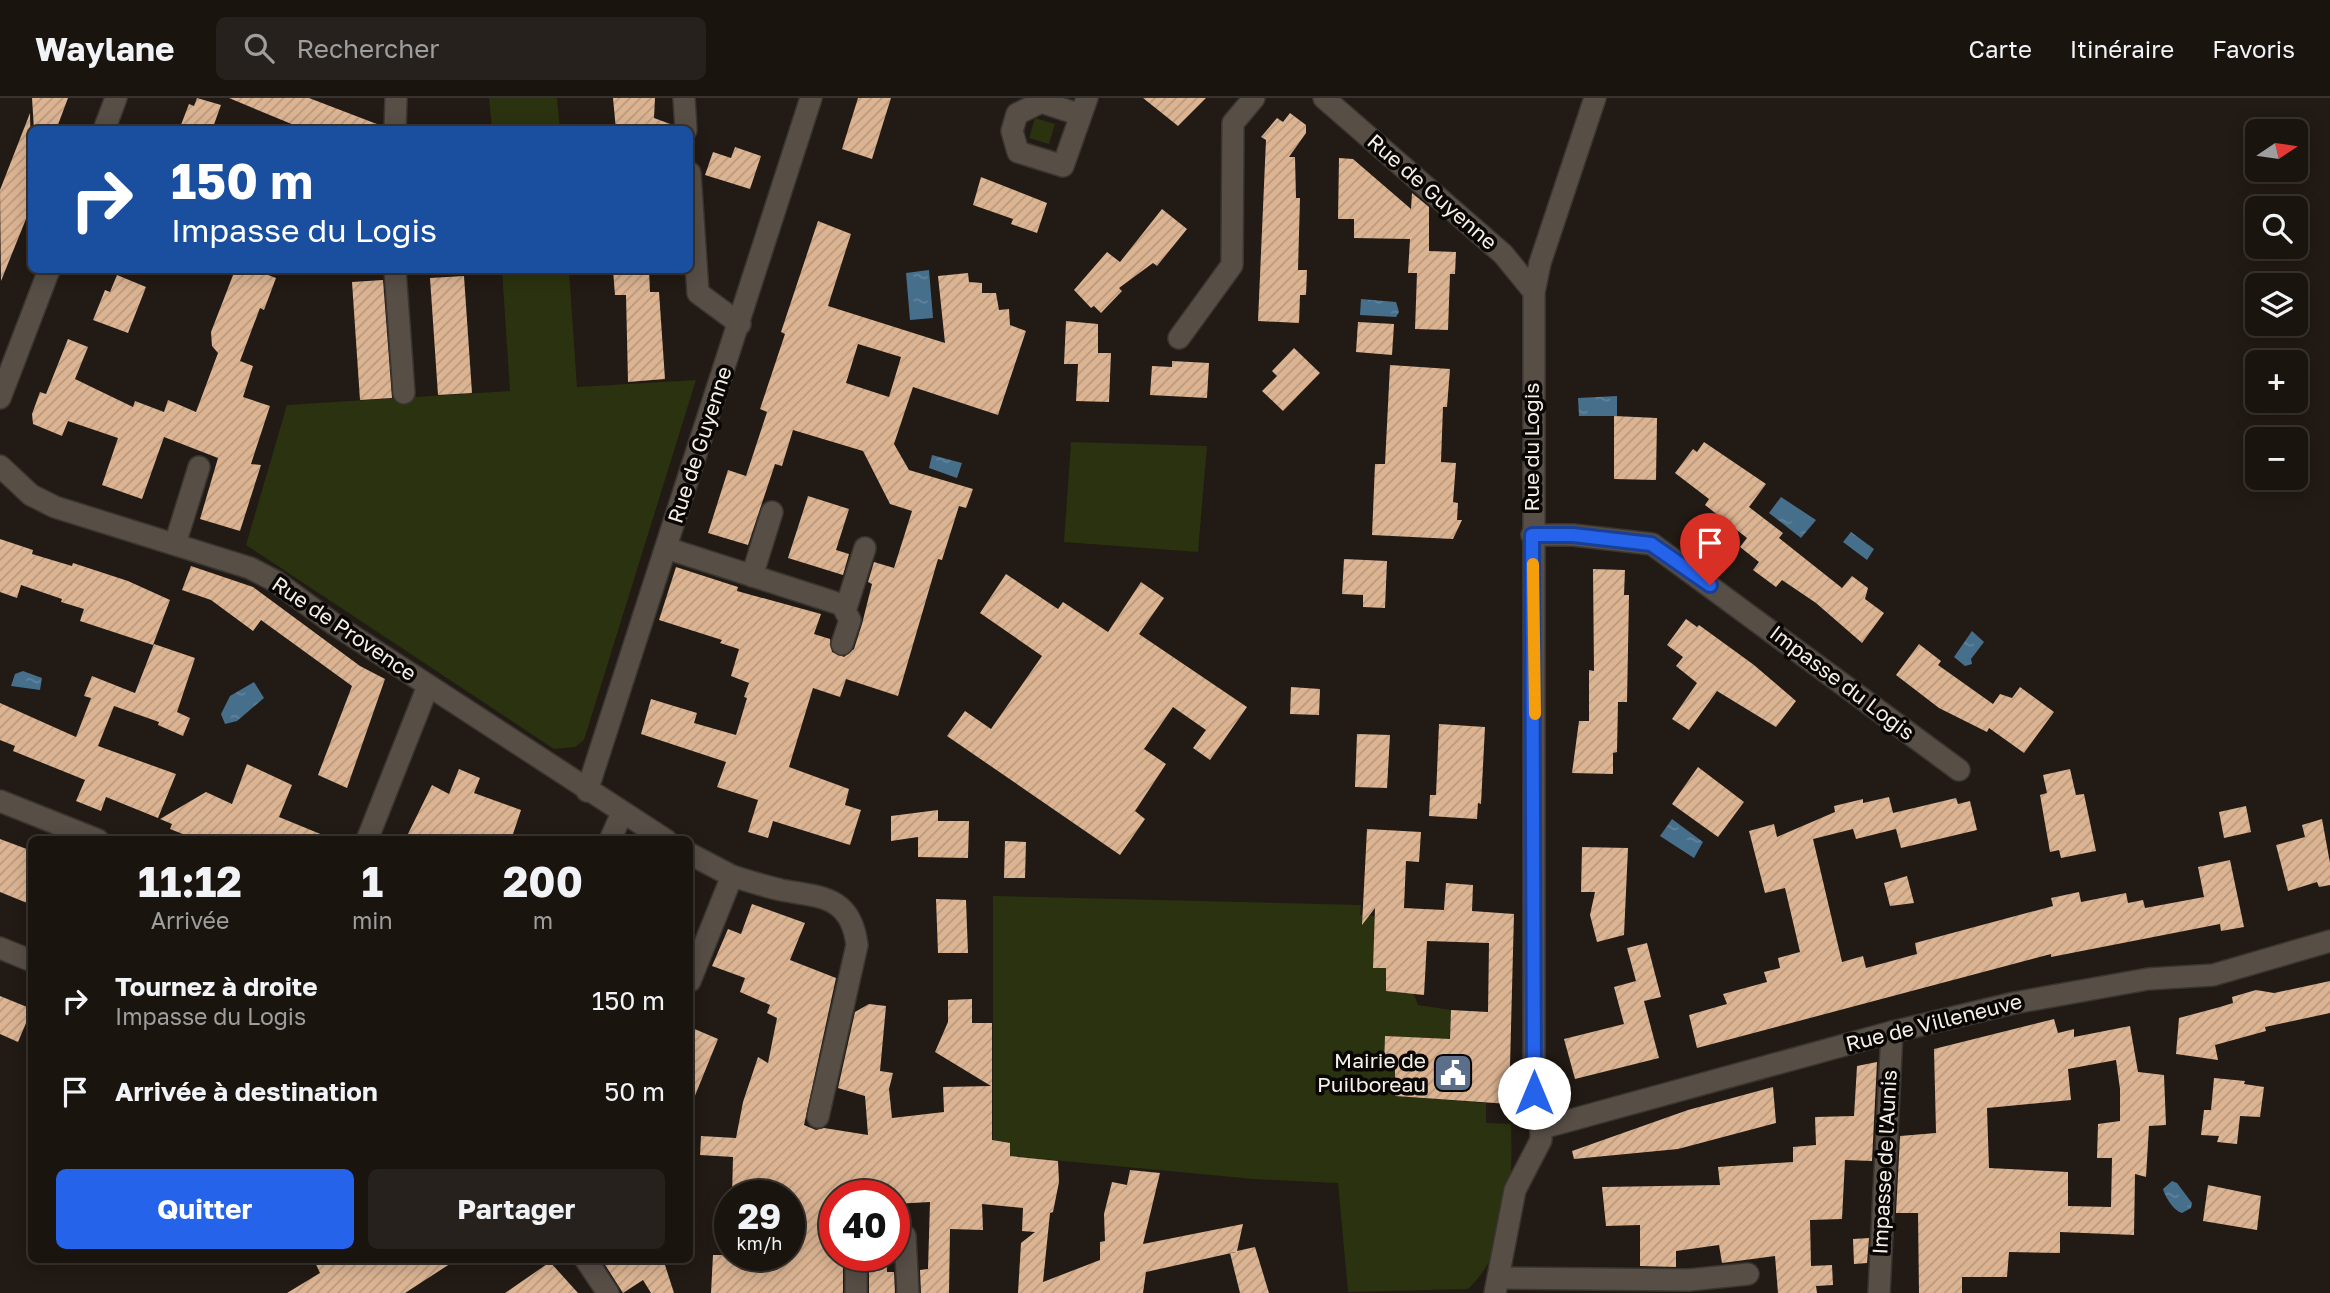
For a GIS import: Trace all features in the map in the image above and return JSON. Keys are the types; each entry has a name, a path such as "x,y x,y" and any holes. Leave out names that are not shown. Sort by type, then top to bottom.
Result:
{"street":[{"path":"106,126 117,98"},
{"path":"395,126 396,98"},
{"path":"684,98 686,126"},
{"name":"Rue de Guyenne","path":"587,791 811,98"},
{"path":"1179,338 1232,265 1233,123 1254,98"},
{"name":"Rue de Guyenne","path":"1324,98 1503,254 1534,292"},
{"name":"Rue du Logis","path":"1542,1128 1534,1093 1534,292 1540,263 1595,98"},
{"path":"693,218 698,293 740,324"},
{"path":"0,398 48,273"},
{"path":"395,273 404,393"},
{"name":"Rue de Provence","path":"0,466 32,495 55,507 250,568 275,581 334,624 659,836"},
{"path":"175,544 199,467"},
{"path":"752,576 772,512"},
{"name":"Impasse du Logis","path":"1532,535 1573,535 1651,544 1959,770"},
{"path":"666,548 846,606"},
{"path":"842,644 850,620 846,606 864,548"},
{"path":"369,836 428,686"},
{"path":"0,801 87,836"},
{"path":"612,836 622,813"},
{"path":"693,856 732,876 826,898 840,906 850,917 857,945 818,1117"},
{"path":"693,974 732,876"},
{"name":"Rue de Villeneuve","path":"1542,1128 1892,1032 2014,1003 2122,984 2213,975 2330,941"},
{"path":"0,948 28,959"},
{"name":"Impasse de l'Aunis","path":"1879,1293 1892,1032"},
{"path":"1542,1128 1536,1153 1522,1172 1515,1190 1496,1286 1689,1280 1748,1274"},
{"path":"588,1263 608,1293"},
{"path":"856,1271 856,1293"},
{"path":"907,1271 908,1293"}],"green space":[{"path":"489,98 557,98 560,126 492,126"},
{"path":"1035,118 1055,124 1049,144 1029,138"},
{"path":"502,273 569,273 577,387 696,380 584,740 575,747 554,749 246,545 287,405 510,391"},
{"path":"1071,442 1207,446 1198,552 1064,542"},
{"path":"993,896 1361,905 1360,915 1375,916 1374,968 1386,968 1386,991 1414,994 1418,1005 1451,1010 1449,1050 1384,1069 1395,1070 1395,1096 1486,1103 1486,1123 1511,1124 1510,1190 1506,1212 1501,1234 1482,1273 1468,1289 1348,1292 1338,1183 1253,1179 1010,1156 993,1140"}],"water":[{"path":"929,270 933,318 910,320 906,273"},
{"path":"1361,299 1396,302 1399,312 1396,317 1360,315"},
{"path":"1617,396 1617,416 1579,416 1578,398"},
{"path":"932,455 962,463 957,478 929,468"},
{"path":"1781,497 1816,520 1801,538 1769,513"},
{"path":"1851,532 1874,549 1867,560 1843,542"},
{"path":"1972,631 1984,642 1971,659 1972,664 1965,666 1954,657"},
{"path":"23,671 42,678 40,690 11,686 15,674"},
{"path":"254,682 264,698 237,721 225,724 221,714 230,696"},
{"path":"1672,819 1703,842 1694,858 1660,836"},
{"path":"2172,1181 2177,1183 2192,1203 2191,1208 2182,1213 2170,1203 2163,1189"}],"building":[{"path":"32,98 68,98 58,126 34,126"},
{"path":"197,98 221,105 213,126 181,126 189,104 194,106"},
{"path":"229,98 309,98 382,126 296,126"},
{"path":"613,98 655,98 654,118 673,125 673,126 616,126"},
{"path":"858,98 891,98 872,159 842,149"},
{"path":"1143,98 1206,98 1178,126"},
{"path":"30,113 28,214 1,281 0,190"},
{"path":"1290,113 1306,125 1306,133 1289,157 1295,157 1296,198 1300,198 1298,270 1307,270 1306,295 1300,295 1299,323 1258,321 1266,140 1261,137 1277,118 1283,122"},
{"path":"735,147 761,156 750,189 705,175 713,152 731,158"},
{"path":"1339,158 1353,159 1411,209 1412,193 1429,207 1429,251 1456,252 1455,274 1450,274 1448,330 1415,329 1417,273 1408,273 1410,239 1354,238 1354,219 1338,219"},
{"path":"981,177 1047,203 1037,233 1011,224 1013,219 973,205"},
{"path":"1162,209 1187,229 1157,266 1153,263 1119,288 1122,291 1101,313 1094,306 1091,308 1074,290 1107,252 1120,262"},
{"path":"818,221 851,234 828,306 945,343 938,276 968,273 969,282 982,283 982,293 996,293 999,310 1009,309 1010,325 1026,331 998,415 913,387 894,444 909,470 973,489 966,508 959,506 942,560 938,559 898,696 846,679 840,697 813,688 789,767 849,789 845,805 861,810 850,845 773,821 768,838 748,832 758,800 717,787 726,762 641,734 651,699 697,713 694,723 736,735 747,698 744,697 749,683 731,676 739,649 720,643 722,640 659,620 676,567 738,587 737,591 821,614 814,634 830,639 832,652 844,657 854,649 862,624 872,584 868,582 874,562 894,568 912,511 890,504 863,451 793,430 782,466 775,464 748,545 708,533 728,470 746,476 767,412 760,409 785,334 781,332","holes":["858,344 901,357 889,397 846,383"]},
{"path":"234,273 269,273 276,278 264,310 260,308 240,361 253,366 243,397 270,406 251,464 261,465 240,531 200,519 218,458 164,437 142,499 102,485 118,438 68,421 62,436 33,424 32,414 40,392 46,394 68,339 88,347 75,379 133,407 135,401 164,412 168,400 196,412 218,353 212,346 211,332"},
{"path":"613,273 649,273 650,292 659,292 665,379 628,382 626,295 615,295"},
{"path":"117,275 146,287 128,333 93,320 105,290 110,292"},
{"path":"464,276 472,393 438,395 430,278"},
{"path":"383,280 392,398 360,400 352,282"},
{"path":"1066,321 1098,324 1098,353 1111,353 1109,402 1076,401 1078,364 1064,364"},
{"path":"1358,322 1394,324 1392,355 1356,352"},
{"path":"1294,348 1320,373 1283,411 1262,391 1277,376 1272,371"},
{"path":"1172,361 1209,363 1207,398 1150,395 1152,366 1172,367"},
{"path":"1390,365 1450,369 1447,407 1443,407 1441,462 1456,463 1453,502 1458,503 1457,520 1462,520 1453,539 1372,535 1375,464 1385,464"},
{"path":"1614,416 1657,418 1656,480 1614,479"},
{"path":"1704,442 1766,484 1749,507 1783,533 1779,538 1842,588 1852,576 1868,588 1865,599 1884,613 1862,643 1816,603 1782,580 1776,587 1753,570 1759,562 1740,547 1747,538 1705,505 1709,499 1675,473 1693,449 1697,452"},
{"path":"808,496 849,509 836,550 849,554 843,575 788,558"},
{"path":"0,539 33,550 32,554 72,566 73,563 128,581 170,600 153,645 80,621 84,609 61,602 62,599 21,585 17,598 0,592"},
{"path":"1344,559 1387,561 1385,608 1363,607 1363,595 1342,594"},
{"path":"191,566 253,587 360,666 385,679 347,788 318,775 352,686 261,620 253,631 211,600 182,590"},
{"path":"1593,569 1625,570 1624,595 1629,595 1627,702 1618,702 1617,752 1613,753 1613,774 1572,773 1579,721 1589,721 1589,670 1594,671"},
{"path":"1006,574 1058,609 1063,602 1108,632 1141,582 1164,598 1139,634 1247,707 1210,760 1193,748 1206,730 1173,707 1144,749 1166,764 1135,811 1145,819 1120,855 947,736 965,711 991,729 1042,656 980,613"},
{"path":"1686,619 1697,627 1699,625 1754,665 1796,701 1776,727 1717,691 1689,730 1672,719 1697,683 1676,666 1683,657 1667,645"},
{"path":"154,644 195,658 177,712 190,718 183,736 158,725 159,722 114,706 98,746 176,774 158,818 106,797 101,811 76,801 85,780 13,751 15,746 0,740 0,703 76,737 91,698 84,696 92,676 135,693"},
{"path":"1919,644 1941,661 1938,665 1993,704 2000,694 2012,698 2020,687 2054,712 2024,753 1989,728 1987,732 1939,708 1896,675"},
{"path":"1291,687 1320,689 1319,715 1290,714"},
{"path":"1439,724 1485,727 1481,804 1478,803 1477,819 1429,816 1430,795 1436,795"},
{"path":"1357,734 1390,735 1387,788 1355,787"},
{"path":"247,764 292,785 279,817 325,836 188,836 170,829 172,824 160,819 206,792 232,804"},
{"path":"1698,767 1744,802 1718,837 1672,804"},
{"path":"459,769 480,778 474,793 521,810 512,836 407,836 432,785 449,794"},
{"path":"2070,769 2076,795 2084,794 2096,851 2061,858 2059,850 2050,852 2040,795 2047,793 2043,775"},
{"path":"1889,797 1893,813 1956,798 1958,804 1970,801 1977,830 1901,848 1896,829 1856,839 1853,829 1813,839 1842,962 1863,956 1866,968 1917,954 1915,943 2053,906 2051,898 2079,892 2081,902 2126,893 2128,903 2143,900 2145,908 2204,897 2198,867 2230,860 2244,927 2221,931 2220,924 2051,957 2051,954 1697,1048 1689,1015 1727,1004 1723,994 1767,982 1764,972 1780,968 1778,958 1800,952 1785,888 1765,893 1749,831 1774,824 1777,837 1835,812 1834,806 1863,799 1863,803"},
{"path":"2246,806 2251,832 2224,838 2219,812"},
{"path":"938,810 938,821 969,821 968,858 918,857 918,837 891,841 891,816"},
{"path":"2322,819 2330,863 2330,885 2319,887 2317,882 2288,891 2276,845 2305,837 2302,825"},
{"path":"1367,829 1421,832 1419,862 1406,861 1404,908 1444,910 1446,883 1473,885 1472,911 1514,914 1509,1104 1395,1096 1395,1070 1384,1069 1385,1036 1450,1039 1451,1010 1488,1012 1489,943 1427,941 1424,995 1386,991 1386,968 1373,968 1375,908 1362,925"},
{"path":"0,839 28,850 28,903 0,892"},
{"path":"1005,841 1026,842 1025,878 1004,878"},
{"path":"1582,847 1628,848 1624,935 1597,942 1590,915 1595,892 1581,892"},
{"path":"1907,876 1914,903 1890,906 1884,883"},
{"path":"936,899 966,900 968,953 938,953"},
{"path":"752,904 805,923 790,960 836,978 804,1125 816,1130 824,1128 868,1135 865,1096 838,1088 855,1012 869,1004 886,1006 880,1071 893,1073 889,1089 892,1118 944,1112 943,1087 991,1086 935,1052 948,1022 948,1000 972,999 972,1023 992,1023 992,1140 1010,1143 1010,1156 1058,1161 1059,1182 1053,1212 1050,1213 1043,1282 1100,1260 1100,1242 1105,1241 1104,1214 1112,1182 1127,1185 1130,1170 1160,1173 1143,1244 1243,1224 1237,1251 1255,1247 1269,1293 1240,1293 1230,1253 1146,1272 1143,1293 1018,1293 1021,1243 1035,1232 1022,1231 1023,1208 982,1204 983,1230 950,1229 949,1293 921,1293 920,1270 928,1269 930,1202 910,1203 910,1180 819,1180 819,1271 843,1271 843,1293 711,1293 713,1255 714,1271 805,1271 805,1180 732,1180 733,1157 700,1155 701,1136 736,1138 743,1102 758,1057 768,1063 777,1018 767,1013 770,1005 740,992 745,978 712,966 728,929 741,934"},
{"path":"1647,943 1661,997 1644,1001 1659,1058 1575,1079 1564,1039 1624,1024 1614,987 1636,981 1627,948"},
{"path":"2330,981 2330,1013 2265,1027 2266,1031 2215,1045 2218,1060 2176,1054 2179,1018 2233,1003 2232,997 2256,990 2274,993"},
{"path":"0,996 28,1007 28,1018 18,1042 0,1034"},
{"path":"2054,1019 2058,1033 2074,1029 2074,1037 2130,1026 2138,1072 2164,1075 2166,1125 2149,1126 2146,1177 2135,1174 2134,1235 2060,1232 2060,1253 2009,1252 2007,1277 1962,1277 1962,1293 1919,1293 1918,1213 1896,1213 1900,1136 1936,1133 1934,1049","holes":["2116,1060 2120,1121 2098,1124 2097,1158 2112,1158 2111,1207 2068,1206 2068,1172 1989,1168 1987,1108 2071,1100 2068,1069"]},
{"path":"693,1028 718,1039 693,1101"},
{"path":"1877,1062 1872,1161 1845,1160 1842,1219 1810,1220 1811,1266 1832,1265 1833,1285 1816,1286 1817,1293 1778,1293 1775,1256 1722,1263 1719,1245 1676,1251 1676,1267 1640,1266 1640,1225 1606,1226 1602,1187 1720,1185 1718,1167 1793,1162 1793,1147 1816,1145 1815,1117 1854,1116 1857,1066"},
{"path":"2214,1078 2245,1081 2244,1084 2264,1087 2260,1117 2240,1116 2237,1144 2217,1142 2219,1136 2201,1135 2204,1110 2211,1110"},
{"path":"1773,1087 1776,1123 1678,1149 1574,1159 1572,1151 1688,1110"},
{"path":"2208,1185 2261,1196 2257,1230 2203,1221"},
{"path":"1869,1238 1867,1263 1854,1264 1853,1239"},
{"path":"315,1263 451,1263 405,1293 287,1293 320,1273"},
{"path":"551,1263 578,1293 505,1293"},
{"path":"604,1263 669,1263 665,1265 674,1293 651,1293 643,1280 623,1293"},
{"path":"869,1271 894,1272 895,1293 869,1293"}],"slow traffic":[{"path":"1533,564 1535,714"}],"place":[{"name":"Mairie de Puilboreau","path":"1453,1073"}],"route":[{"path":"1534,1093 1535,739 1532,535 1573,535 1651,544 1710,585"}]}
